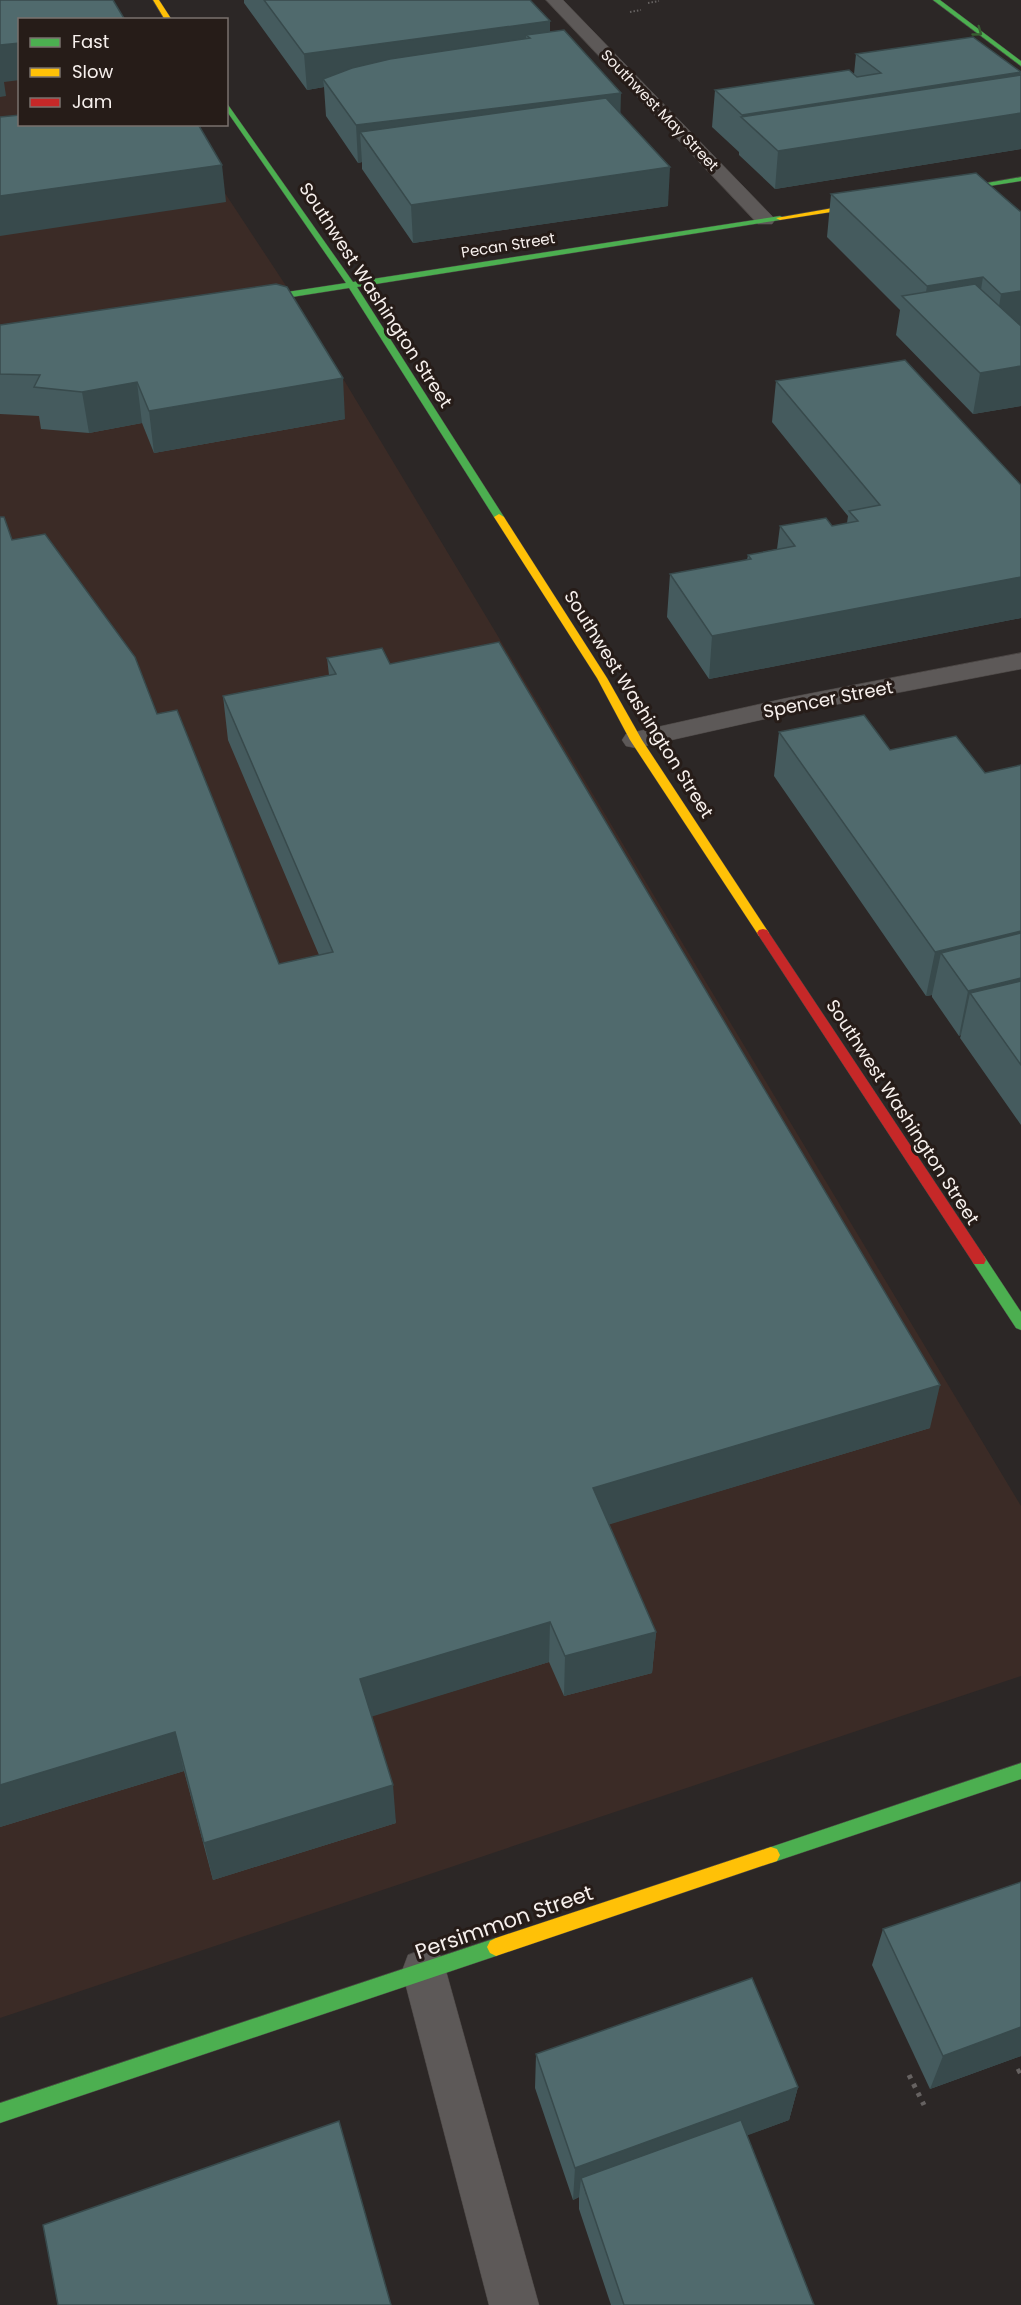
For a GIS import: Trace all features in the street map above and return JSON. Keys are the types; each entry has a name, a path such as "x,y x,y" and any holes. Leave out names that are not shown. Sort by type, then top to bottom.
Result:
{"main road":[{"path":"156,0 168,18"},
{"path":"936,0 1021,64"},
{"name":"Southwest Washington Street","path":"228,107 352,286 602,678 636,740 1021,1324"},
{"path":"928,194 1021,179"},
{"name":"Pecan Street","path":"237,303 882,201"},
{"name":"Persimmon Street","path":"0,2113 1021,1771"}],"street":[{"name":"Southwest May Street","path":"554,0 765,220"},
{"name":"Spencer Street","path":"636,740 788,706 1021,661"},
{"path":"424,1971 514,2305"}],"path":[{"path":"648,3 659,1"},
{"path":"630,12 641,10"},
{"path":"909,2075 924,2105"}],"shaded area":[{"path":"18,28 18,126 181,126 300,307 1021,1506 1021,1676 0,2018 0,31"}],"building":[{"path":"0,0 113,0 124,18 18,18 18,43 0,45"},
{"path":"264,0 530,0 550,21 304,54"},
{"path":"564,30 621,93 356,125 323,79 352,68 390,59 530,38 526,35"},
{"path":"973,37 1021,72 742,115 715,90 849,70 857,77 881,73 856,54"},
{"path":"1021,75 1021,113 778,151 741,117"},
{"path":"606,98 670,167 411,205 360,132"},
{"path":"18,115 18,126 199,126 222,165 0,196 0,117"},
{"path":"976,173 1021,212 1021,291 1001,294 983,277 927,286 831,194"},
{"path":"276,284 287,287 343,378 149,411 137,382 82,392 34,387 40,375 0,374 0,325"},
{"path":"975,284 1021,326 1021,366 980,373 902,296"},
{"path":"905,360 1021,485 1021,577 712,636 670,574 751,559 748,555 795,546 780,526 826,518 832,526 858,521 849,511 880,505 776,381"},
{"path":"0,517 4,517 12,540 45,534 135,657 157,714 177,710 279,964 333,952 223,696 336,674 327,658 382,648 390,664 499,642 940,1385 593,1488 656,1632 565,1656 550,1622 360,1679 393,1785 204,1843 175,1732 0,1785"},
{"path":"864,715 890,750 956,736 985,773 1021,765 1021,931 935,952 779,732"},
{"path":"1021,933 1021,978 968,991 941,953"},
{"path":"1021,981 1021,1065 970,993"},
{"path":"1021,1882 1021,2027 943,2056 883,1929"},
{"path":"752,1978 798,2087 575,2168 536,2054"},
{"path":"741,2120 814,2305 624,2305 581,2178"},
{"path":"339,2121 391,2305 58,2305 43,2225"}],"traffic: fast":[{"path":"936,0 1021,64"},
{"path":"228,107 352,286 499,517"},
{"path":"945,191 1021,179"},
{"path":"248,301 780,218"},
{"path":"979,1260 1021,1324"},
{"path":"771,1855 1021,1771"},
{"path":"0,2113 496,1947"}],"traffic: slow":[{"path":"156,0 168,18"},
{"path":"780,218 873,203"},
{"path":"499,517 602,678 636,740 763,933"},
{"path":"496,1947 771,1855"}],"traffic: jam":[{"path":"763,933 979,1260"}]}
